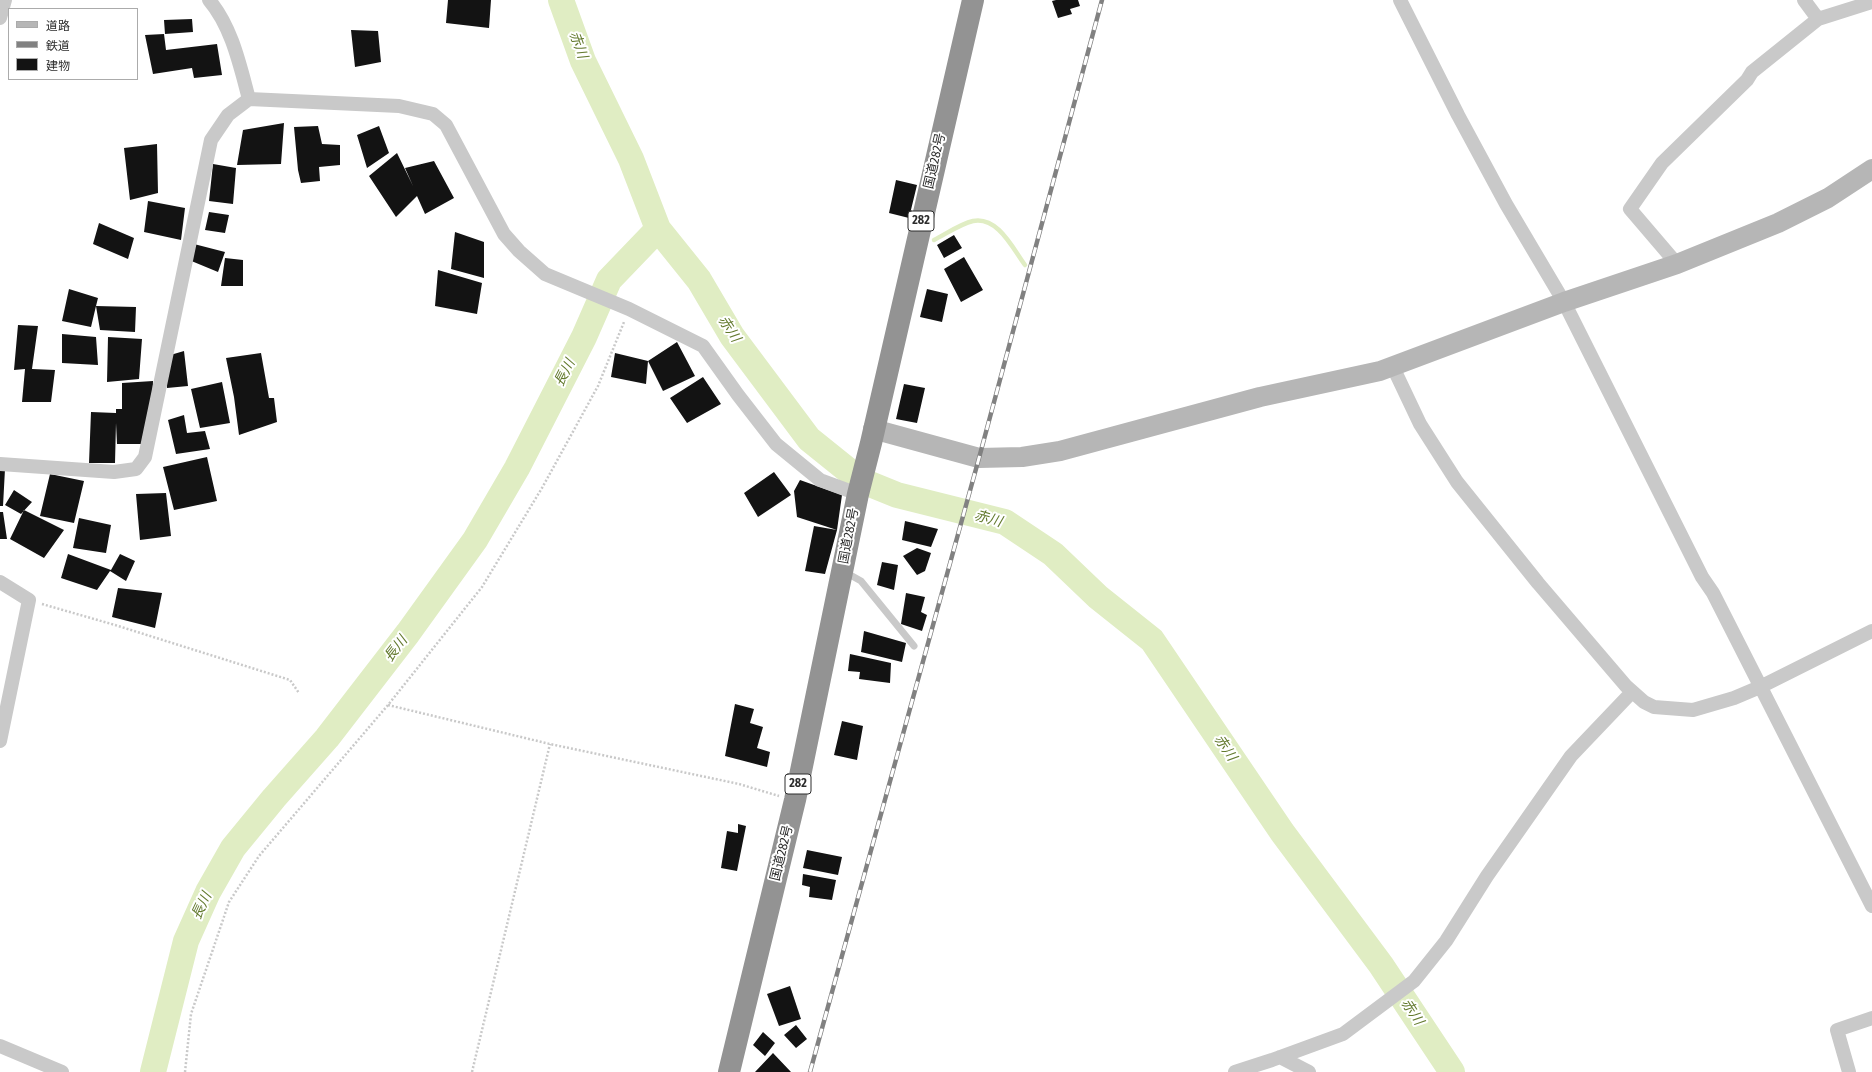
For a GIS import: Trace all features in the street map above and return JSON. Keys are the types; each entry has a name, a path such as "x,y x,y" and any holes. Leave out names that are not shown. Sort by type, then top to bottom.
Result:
{"highway":[{"name":"国道282号","path":"729,1072 795,800 858,494 972,0"}],"street":[{"path":"0,18 5,0"},
{"path":"209,0 223,18 240,66 249,99"},
{"path":"1400,0 1458,115 1495,183 1564,302 1702,577 1872,906"},
{"path":"1804,0 1818,19"},
{"path":"1677,264 1630,209 1662,163 1747,80 1752,72 1818,19 1872,2"},
{"path":"0,464 114,472 136,469 145,457 212,140 228,116 249,99 399,106 433,114 446,125 504,234 519,251 545,274 629,309 703,346 738,395 776,444 820,480 858,494"},
{"path":"872,436 979,458 1022,457 1060,451 1260,397 1380,371 1392,365 1564,302 1677,264 1778,223 1828,198 1872,169"},
{"path":"1392,365 1420,424 1457,482 1538,583 1632,692 1644,702 1654,706 1694,710 1734,698 1760,687 1872,631"},
{"path":"0,582 29,600 0,741"},
{"path":"1234,1072 1343,1034 1414,981 1446,941 1487,876 1571,756 1632,692"},
{"path":"1849,1072 1837,1030 1872,1018"},
{"path":"0,1046 62,1072"},
{"path":"1280,1057 1309,1072"}],"lane":[{"path":"842,570 862,581 914,646"}],"path":[{"path":"185,1072 191,1014 229,902 259,856 388,705 482,587 542,488 598,386 629,309"},
{"path":"29,600 290,680 299,693"},
{"path":"388,705 550,744 739,784 795,800"},
{"path":"472,1072 550,744"}],"building":[{"path":"448,0 491,0 489,28 446,23"},
{"path":"1078,0 1080,6 1070,9 1072,14 1058,18 1052,1"},
{"path":"192,19 193,32 165,34 164,20"},
{"path":"351,30 378,31 381,62 355,67"},
{"path":"164,34 166,50 217,44 222,75 194,78 192,68 153,74 145,35"},
{"path":"284,123 281,164 237,165 243,130"},
{"path":"318,126 322,144 340,145 340,165 319,167 320,181 301,183 298,170 294,127"},
{"path":"379,126 389,153 367,168 357,135"},
{"path":"157,144 158,193 130,200 124,148"},
{"path":"397,153 413,186 405,168 434,161 454,198 425,214 417,196 396,217 369,176"},
{"path":"213,164 236,168 233,204 209,201"},
{"path":"896,180 917,185 909,218 889,213"},
{"path":"148,201 185,208 181,240 144,232"},
{"path":"209,212 229,215 225,233 205,230"},
{"path":"99,223 134,238 128,259 93,244"},
{"path":"455,232 484,242 484,278 451,269"},
{"path":"954,235 962,248 944,258 937,245"},
{"path":"194,244 225,252 218,272 189,260"},
{"path":"964,257 983,290 961,302 944,269"},
{"path":"225,258 243,260 243,286 221,286"},
{"path":"438,270 482,283 477,314 435,306"},
{"path":"69,289 98,298 91,327 62,321"},
{"path":"927,289 948,294 942,322 920,317"},
{"path":"96,306 136,307 135,332 100,330"},
{"path":"18,325 38,326 32,369 55,370 51,402 22,402 25,369 14,370"},
{"path":"62,334 96,337 98,365 62,363"},
{"path":"108,337 142,339 139,379 107,382"},
{"path":"677,342 695,376 663,391 648,361"},
{"path":"184,351 188,386 167,388 167,356"},
{"path":"261,353 269,398 274,398 277,422 239,435 234,397 226,358"},
{"path":"615,353 648,361 646,384 611,377"},
{"path":"703,377 721,404 687,423 670,398"},
{"path":"153,381 152,412 144,444 117,444 116,423 115,463 89,463 91,412 116,413 116,409 122,409 122,383"},
{"path":"222,382 230,423 200,428 191,389"},
{"path":"904,384 925,388 917,423 896,419"},
{"path":"184,415 187,433 205,431 210,449 176,454 168,420"},
{"path":"207,457 217,501 174,510 163,467"},
{"path":"0,469 5,469 3,506 0,506"},
{"path":"774,472 791,495 758,517 744,493"},
{"path":"50,474 84,481 74,523 40,516"},
{"path":"800,480 842,495 837,530 797,517 794,491"},
{"path":"14,490 32,502 21,514 5,505"},
{"path":"166,493 171,536 140,540 136,494"},
{"path":"24,510 64,530 44,558 10,539"},
{"path":"0,512 3,512 7,539 0,539"},
{"path":"79,518 111,525 106,553 73,548"},
{"path":"905,521 938,529 931,547 902,540"},
{"path":"814,526 837,530 825,574 805,571"},
{"path":"917,548 931,553 925,571 917,575 903,556"},
{"path":"68,554 111,570 120,554 135,561 126,581 110,571 97,590 61,578"},
{"path":"882,562 898,565 894,590 877,585"},
{"path":"118,588 162,593 155,628 112,617"},
{"path":"906,593 925,597 921,612 927,615 922,631 901,624"},
{"path":"864,631 906,643 902,662 861,652"},
{"path":"850,654 891,663 890,683 859,679 860,672 848,671"},
{"path":"735,704 754,709 750,723 763,727 757,748 770,752 767,767 725,756"},
{"path":"842,721 863,726 857,760 834,755"},
{"path":"738,824 746,826 737,871 721,868 727,831 738,833"},
{"path":"807,850 842,857 838,875 803,868"},
{"path":"803,874 836,880 832,900 809,897 810,887 802,885"},
{"path":"790,986 801,1019 779,1026 767,994"},
{"path":"796,1025 807,1039 796,1048 784,1035"},
{"path":"763,1032 775,1043 765,1056 753,1045"},
{"path":"773,1053 791,1072 755,1072"}],"waterway":[{"name":"赤川","path":"561,0 583,61 631,159 658,229 699,280 732,336 809,439 860,480 897,495 1005,522 1053,554 1098,597 1152,640 1282,832 1381,965 1452,1072"},
{"path":"934,240 963,224 973,221 982,221 990,224 1004,235 1025,265"},
{"name":"長川","path":"153,1072 186,941 208,892 233,848 274,798 327,738 408,633 475,540 517,468 584,337 609,280 658,229"}],"railway":[{"path":"810,1072 979,458 1102,0"}]}
